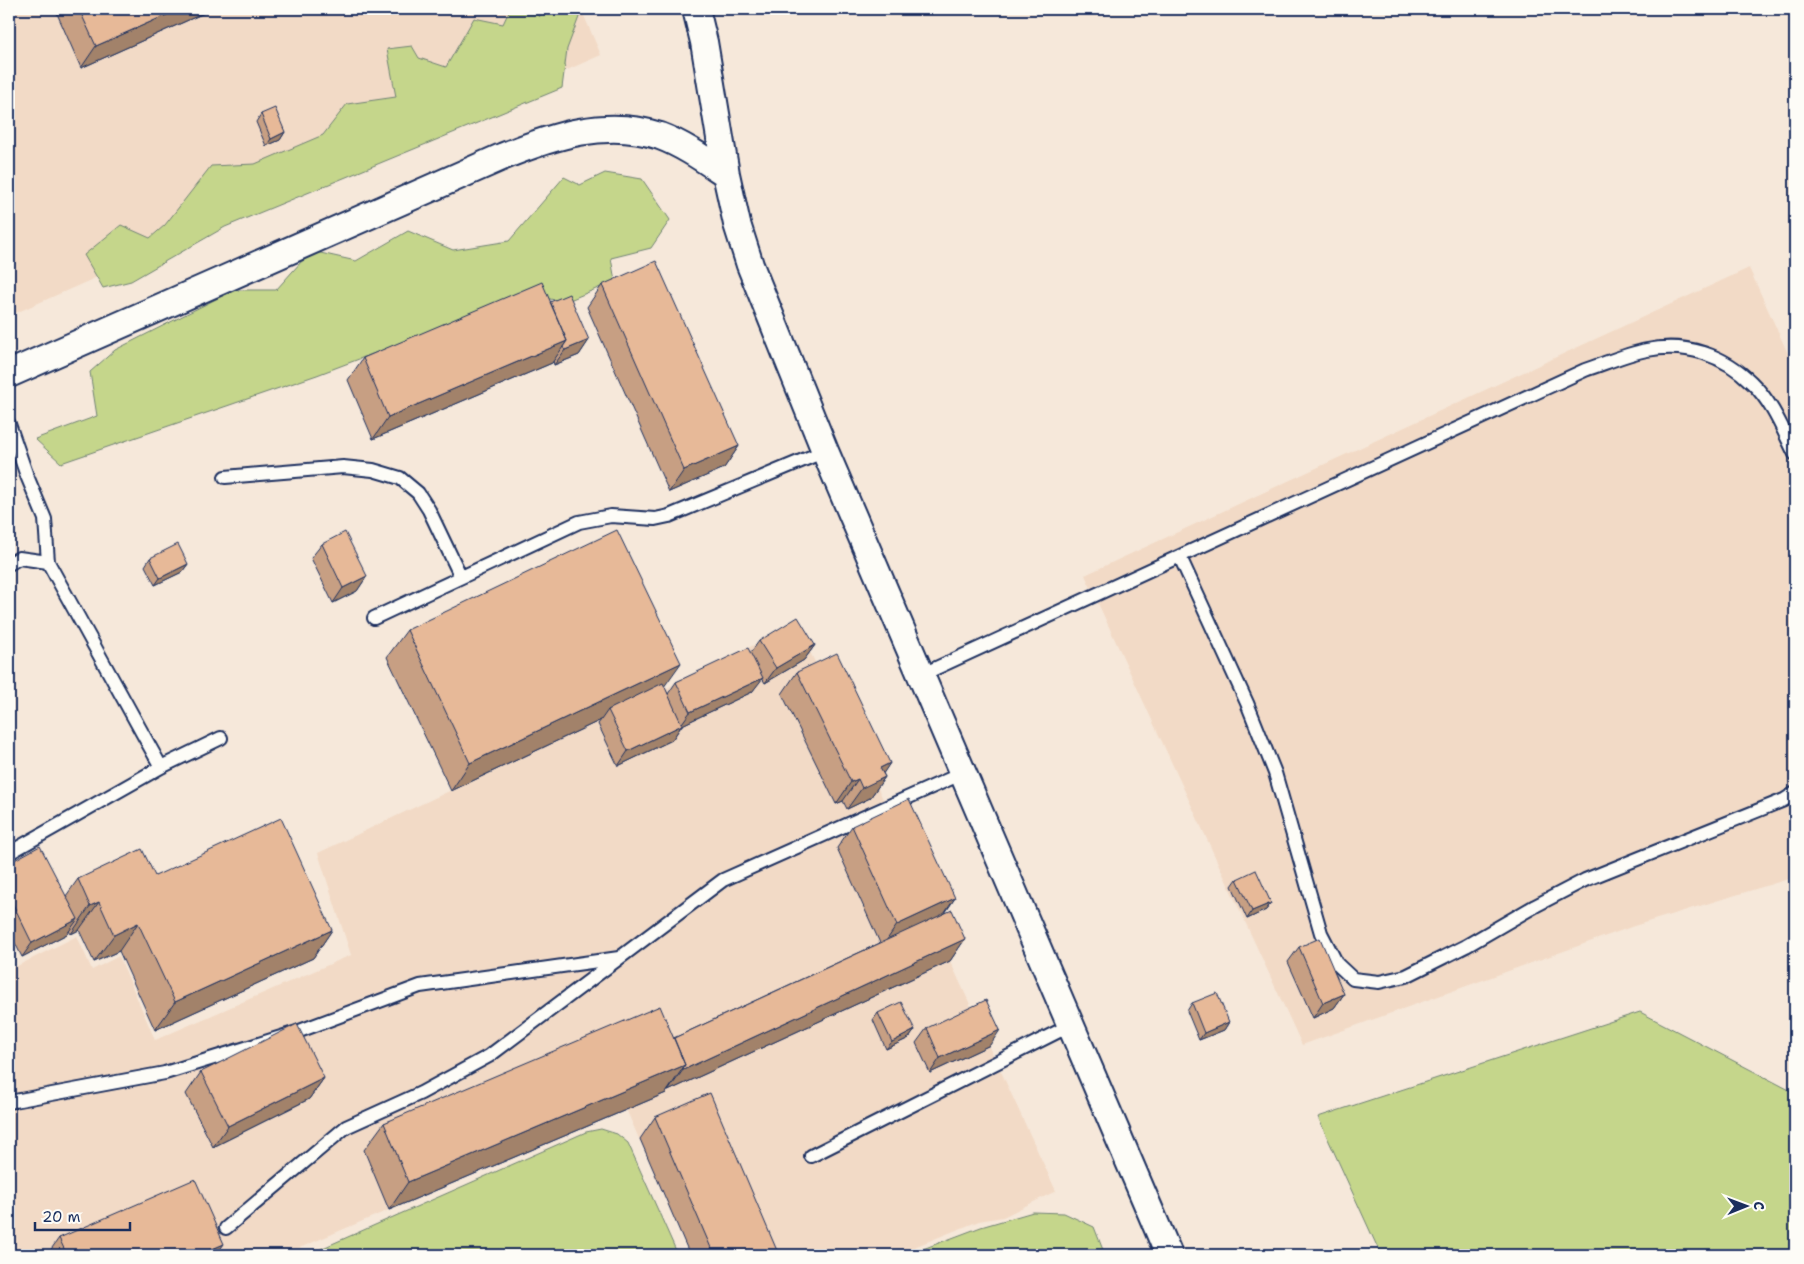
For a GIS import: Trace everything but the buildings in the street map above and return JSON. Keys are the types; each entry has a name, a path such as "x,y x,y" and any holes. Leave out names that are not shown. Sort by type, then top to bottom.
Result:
{"street":[{"path":"696,9 704,42 726,174 737,224 750,265 825,451 1169,1255"},
{"path":"9,374 504,156 557,137 583,131 609,129 636,130 661,137 689,150 726,174"}],"lane":[{"path":"921,675 1180,558 1585,370 1648,350 1670,348 1694,350 1712,355 1732,366 1752,383 1767,402 1795,454"},
{"path":"9,424 26,476 45,518 48,562 161,767"},
{"path":"374,618 579,522 610,516 655,518 669,516 825,451"},
{"path":"225,476 343,467 373,470 400,478 418,493 429,510 461,577"},
{"path":"9,564 19,558 48,562"},
{"path":"1180,558 1247,703 1275,773 1321,933 1337,964 1353,979 1379,982 1406,976 1466,946 1535,906 1585,880 1784,800 1795,793"},
{"path":"9,853 161,767 221,738"},
{"path":"226,1228 346,1127 421,1094 489,1056 723,880 963,773"},
{"path":"9,1102 165,1073 294,1033 420,986 621,958"},
{"path":"811,1156 1071,1025"}],"shaded area":[{"path":"9,9 581,9 601,55 9,316"},
{"path":"1749,268 1795,369 1795,877 1634,926 1302,1045 1085,575"},
{"path":"796,624 894,821 933,924 1056,1191 1003,1217 979,1221 894,1255 690,1255 626,1109 283,1255 9,1255 9,970 77,936 92,970 119,956 155,1040 351,955 318,853 661,691"}],"green space":[{"path":"510,9 534,9 539,17 545,9 582,9 567,49 562,88 225,227 131,281 103,288 84,255 121,225 150,238 165,225 211,166 255,164 323,135 347,104 396,97 387,49 412,46 419,58 446,67 474,18 503,24"},
{"path":"605,173 642,179 670,220 651,248 611,258 615,281 565,302 525,294 317,375 61,463 35,439 97,416 90,372 115,350 234,290 276,290 301,262 316,252 356,261 408,231 453,250 509,241 564,177 580,185"},
{"path":"1640,1012 1795,1093 1795,1255 1381,1255 1318,1117"},
{"path":"601,1129 617,1134 628,1143 678,1255 307,1255 586,1132"},
{"path":"1033,1212 1064,1213 1094,1227 1105,1255 907,1255 981,1227"}]}
